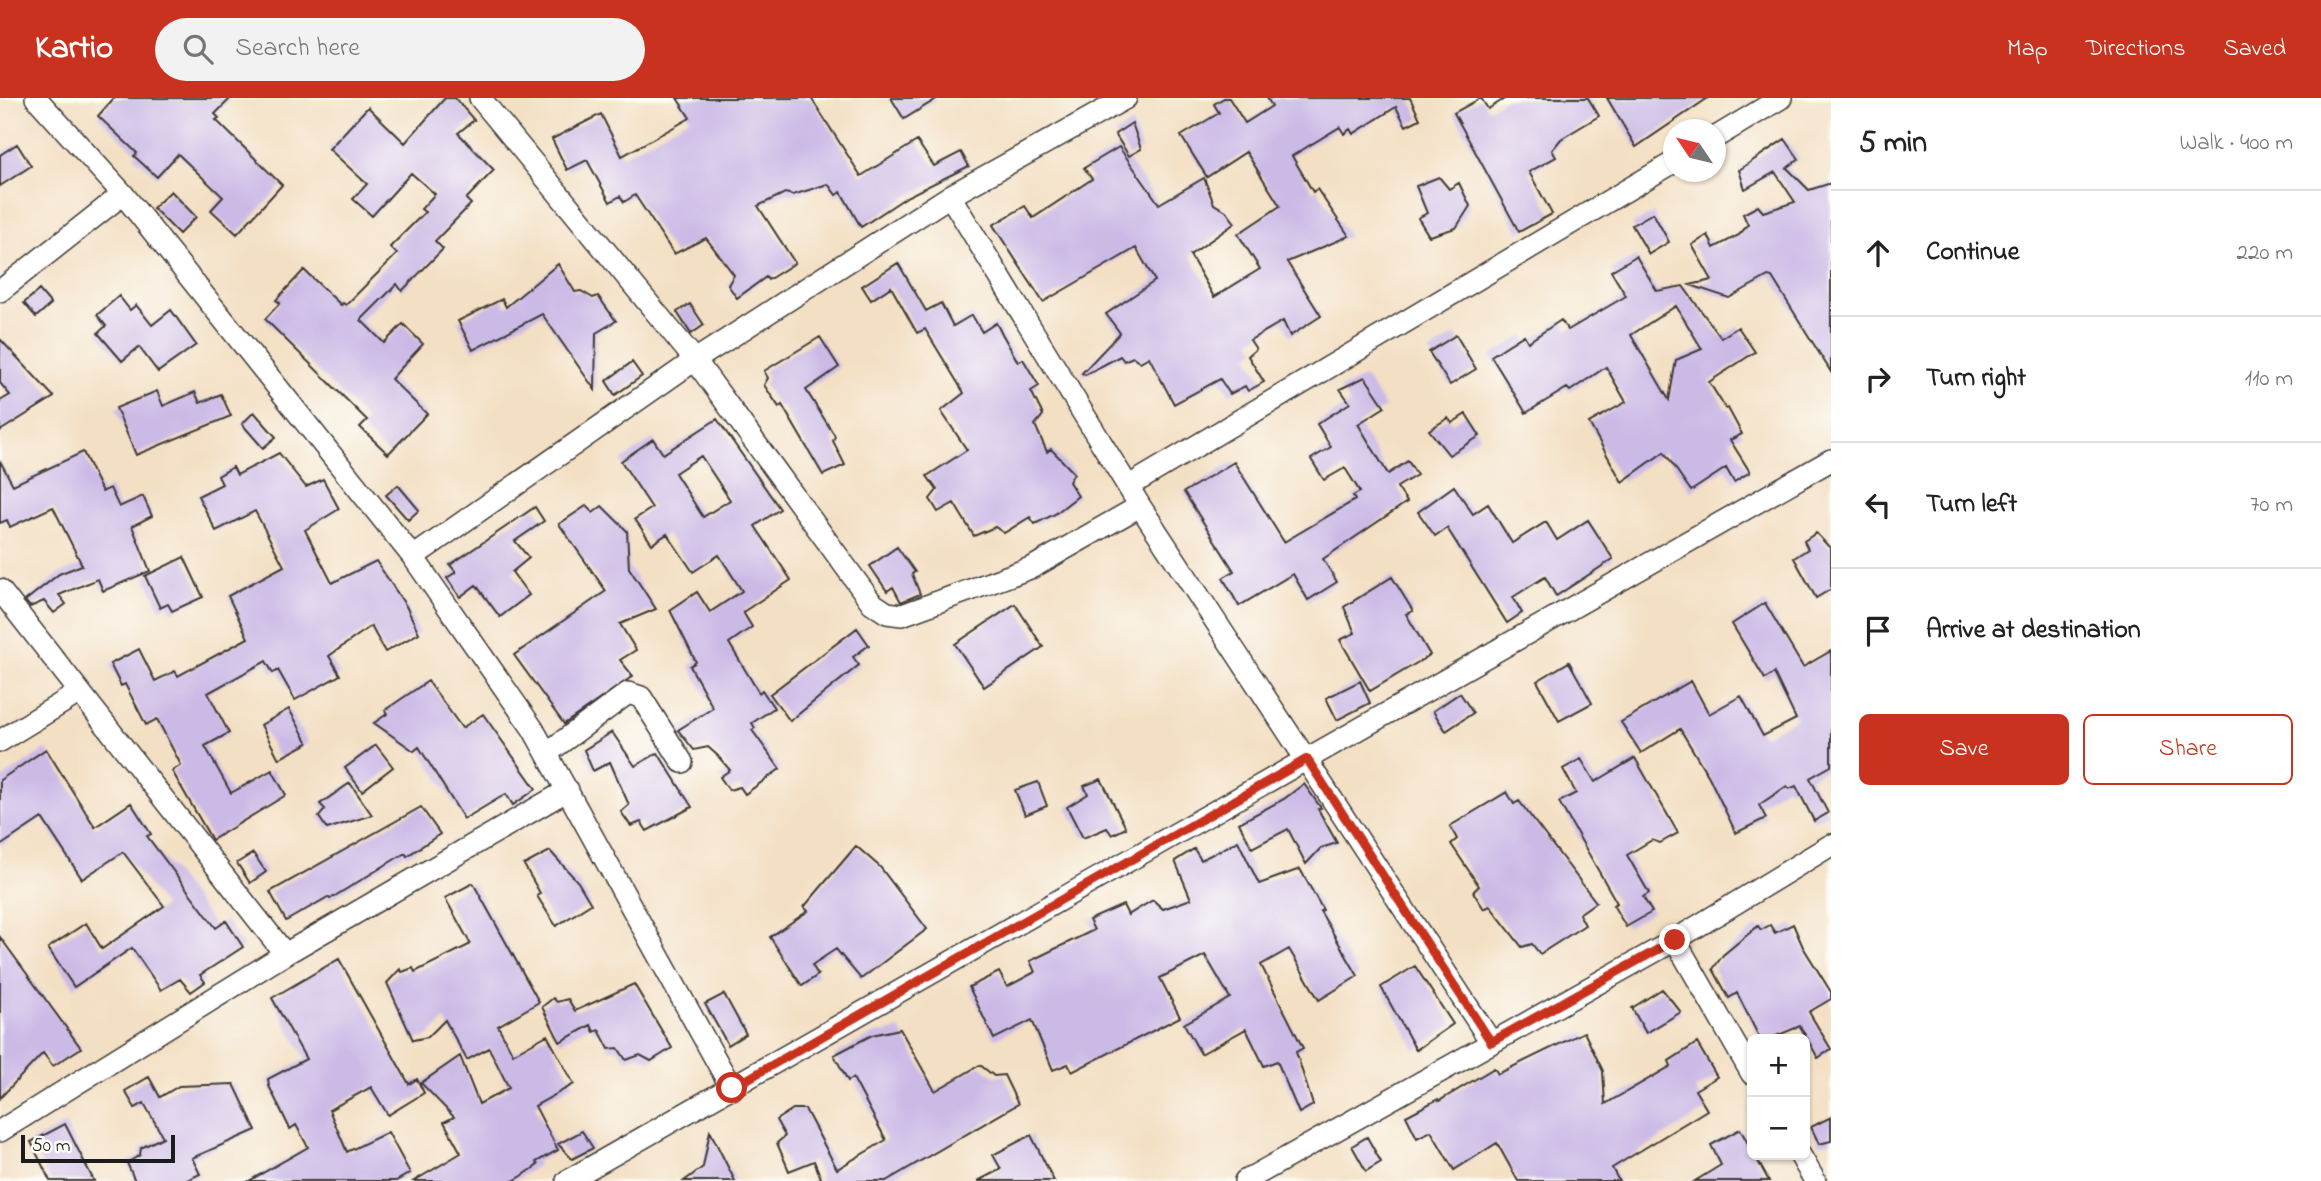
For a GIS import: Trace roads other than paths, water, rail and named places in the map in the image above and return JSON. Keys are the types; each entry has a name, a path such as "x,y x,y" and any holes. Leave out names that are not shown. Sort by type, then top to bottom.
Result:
{"street":[{"path":"36,98 123,194 413,557 547,753 732,1088"},
{"path":"480,98 695,360 872,603 887,613 902,615 1033,567 1140,506"},
{"path":"413,557 695,360 950,196 1126,98"},
{"path":"1726,131 1781,98"},
{"path":"1129,486 1663,169"},
{"path":"0,291 123,194"},
{"path":"950,196 1140,506 1491,1042"},
{"path":"567,1181 1831,460"},
{"path":"0,590 285,954"},
{"path":"0,741 80,692"},
{"path":"547,753 628,693 635,693 682,762"},
{"path":"0,1131 285,954 568,790"},
{"path":"1245,1181 1675,940 1831,845"},
{"path":"1675,940 1747,1065"},
{"path":"1803,1160 1815,1181"}]}
